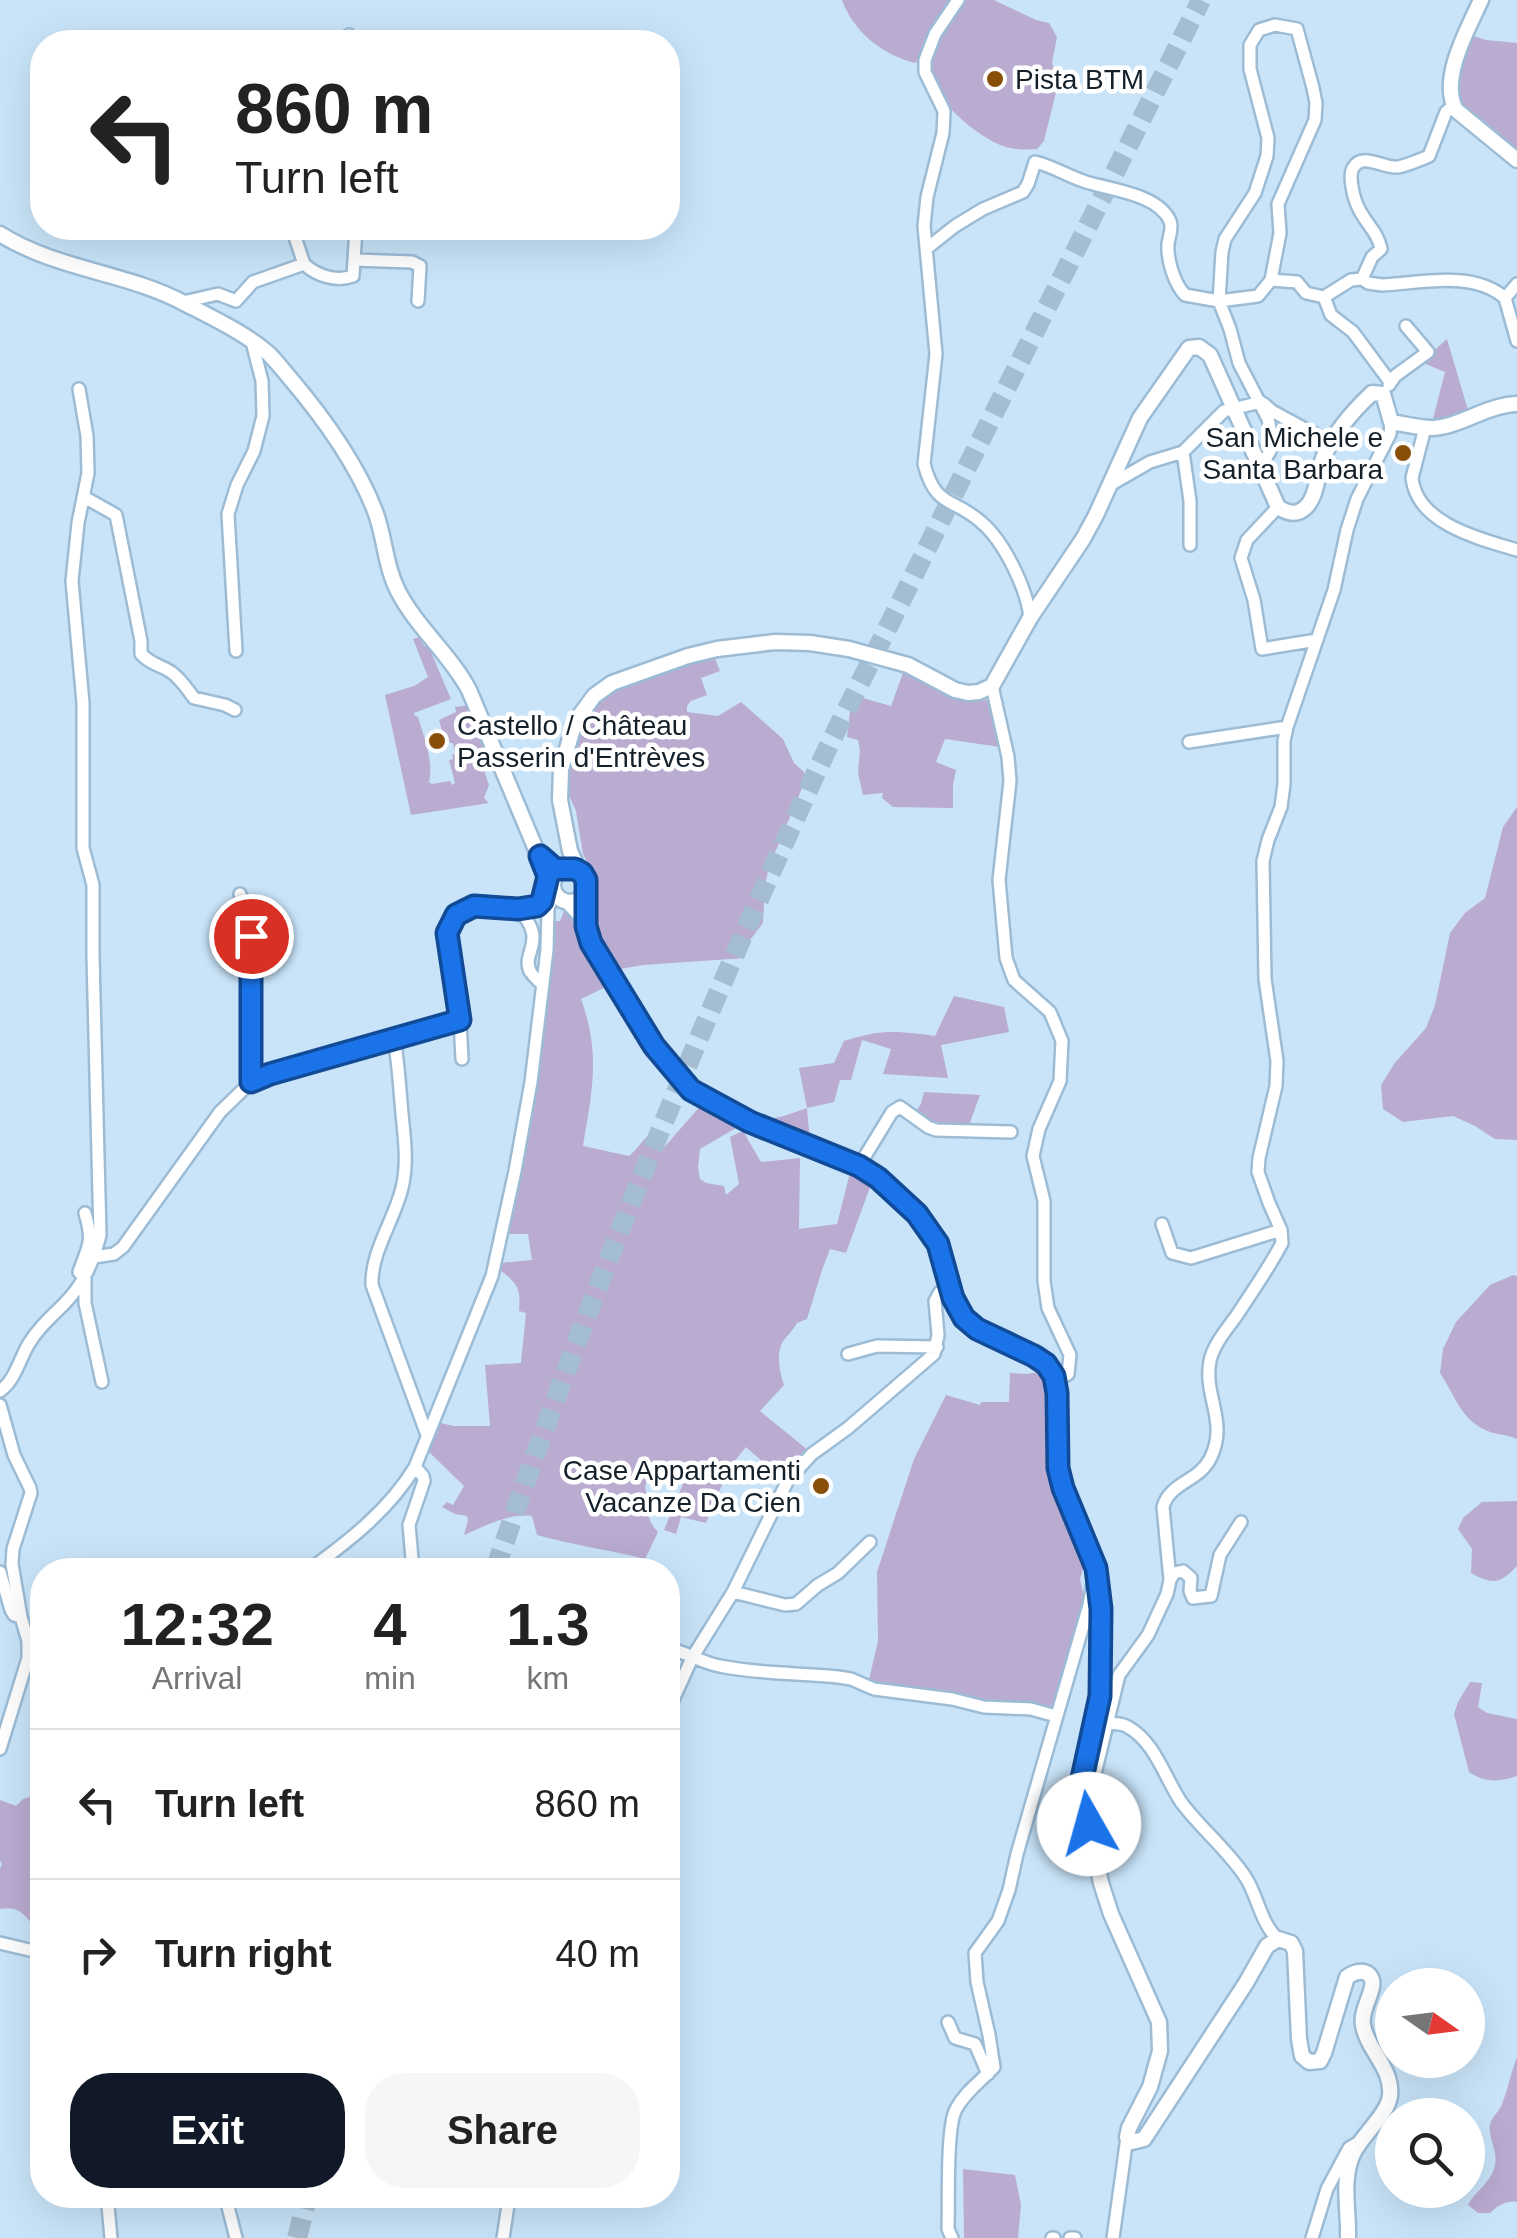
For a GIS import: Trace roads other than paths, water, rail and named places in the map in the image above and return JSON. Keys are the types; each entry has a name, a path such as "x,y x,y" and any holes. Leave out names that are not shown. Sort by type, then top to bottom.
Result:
{"street":[{"path":"958,0 935,34 925,60 925,72 944,111 924,226 936,354 924,464 938,496 978,519 989,530 1026,593 1030,618"},
{"path":"1480,0 1459,49 1450,99 1517,160"},
{"path":"926,249 982,209 1022,192 1035,162 1084,182 1137,196 1159,208 1172,227 1168,254 1184,295 1219,300 1258,296 1270,280 1280,233 1278,204 1315,120 1316,103 1297,29 1275,24 1259,30 1250,45 1250,69 1268,138 1267,156 1255,193 1225,239 1222,252 1219,300 1240,363 1268,419 1271,442 1260,465"},
{"path":"1362,279 1381,246 1375,230 1358,208 1352,169 1366,160 1399,167 1429,156 1446,112 1454,106"},
{"path":"0,234 33,252 136,283 182,302 269,354 308,399 361,481 376,514 397,590 463,678 540,856 586,926"},
{"path":"296,240 304,264 313,273 342,280 353,276 355,240"},
{"path":"354,260 412,262 420,266 418,301"},
{"path":"221,324 253,282 304,264"},
{"path":"1270,280 1296,282 1306,293 1324,297 1350,280 1382,285 1472,282 1488,286 1505,298 1517,341"},
{"path":"1505,298 1517,284"},
{"path":"182,302 218,294 236,301"},
{"path":"1083,1795 1094,1778 1118,1675 1139,1649 1167,1594 1170,1580 1163,1507 1166,1496 1200,1472 1214,1447 1217,1420 1210,1387 1211,1357 1282,1243 1281,1230 1258,1172 1276,1086 1277,1061 1266,980 1264,862 1281,807 1287,727 1334,590 1357,499 1390,434 1392,422 1387,388 1377,360 1353,332 1331,316 1324,297"},
{"path":"326,1558 352,1539 402,1488 415,1467 492,1276 531,1082 550,903 561,883 570,850 560,800 565,750 575,722 594,696 628,676 688,656 776,642 849,649 908,665 955,690 980,692 992,686 1030,618 1082,539 1140,418 1189,348 1199,347 1207,352 1278,508 1296,514 1309,505 1323,457 1359,405 1372,393 1387,388 1428,352 1406,326"},
{"path":"236,651 228,514 254,451 263,416 262,381 252,342"},
{"path":"0,1391 11,1380 28,1344 84,1278 100,1235 94,885 83,848 82,702 72,581 88,474 80,389"},
{"path":"1392,422 1425,428 1441,426 1515,401"},
{"path":"1110,486 1150,462 1183,452 1216,416 1260,402"},
{"path":"1260,402 1331,443"},
{"path":"1425,428 1412,478 1421,500 1448,526 1517,550"},
{"path":"1183,452 1190,501 1190,545"},
{"path":"84,497 116,514 142,654 152,665 167,669 194,698 235,710"},
{"path":"1278,508 1247,540 1241,558 1254,600 1262,650 1316,640"},
{"path":"992,686 1010,781 999,880 1006,958 1014,980 1050,1012 1062,1041 1060,1081 1039,1130 1033,1156 1044,1202 1048,1308 1070,1356 1068,1374 1056,1381"},
{"path":"1189,742 1287,727"},
{"path":"462,1059 447,933 456,915 474,906 537,906 561,883 586,880 586,926 591,943 654,1046 691,1090 750,1122 859,1166 878,1178 898,1194 938,1244 957,1308 964,1318 977,1329 1046,1364 1056,1381 1058,1468 1096,1568 1101,1609 1100,1696 1081,1783 1100,1883 1159,2022 1160,2051 1150,2086 1127,2137 1113,2238"},
{"path":"561,883 577,900 584,893"},
{"path":"240,894 251,936 251,1082"},
{"path":"518,909 533,932 528,967 543,985"},
{"path":"94,1257 114,1254 122,1247 220,1112 251,1082 460,1020"},
{"path":"394,1039 406,1162 401,1194 374,1264 372,1285 427,1434"},
{"path":"859,1166 892,1112 900,1108 936,1130 1011,1132"},
{"path":"85,1214 90,1242 79,1272 84,1278 84,1303 102,1382"},
{"path":"1162,1224 1172,1254 1191,1258 1281,1230"},
{"path":"680,1684 733,1592 777,1499 800,1465 928,1360 937,1346 935,1301 940,1292 950,1288"},
{"path":"848,1354 878,1346 937,1346"},
{"path":"0,1405 14,1455 30,1488 29,1504 13,1549 14,1582 28,1641 28,1658 0,1749"},
{"path":"412,1558 409,1526 424,1481 415,1467"},
{"path":"1170,1580 1174,1573 1183,1571 1190,1578 1193,1598 1211,1596 1220,1555 1241,1522"},
{"path":"733,1592 796,1604 870,1542"},
{"path":"949,2235 953,2113 994,2067 975,1953 998,1921 1009,1890 1096,1568"},
{"path":"0,1572 10,1610 21,1618"},
{"path":"680,1651 722,1667 852,1679 874,1689 984,1707 1031,1708 1056,1716"},
{"path":"1106,1724 1119,1723 1131,1728 1149,1748 1180,1800 1247,1880 1268,1930 1291,1943 1295,1951 1299,2039 1302,2056 1309,2062 1320,2061 1324,2054 1347,1977 1360,1971 1372,1979 1363,2026 1386,2072 1390,2093 1387,2105 1358,2143 1348,2168 1348,2238"},
{"path":"1127,2137 1132,2142 1144,2139 1268,1946 1278,1939"},
{"path":"0,1944 30,1950"},
{"path":"948,2022 956,2038 975,2044 988,2074"},
{"path":"1318,2235 1327,2189 1349,2148 1358,2143"},
{"path":"108,2208 111,2238"},
{"path":"228,2208 236,2238"},
{"path":"503,2238 508,2208"}],"tunnel":[{"path":"499,1558 605,1268 686,1069 815,775 1201,0"},
{"path":"297,2238 305,2208"}],"place":[{"name":"Pista BTM","path":"995,79"},
{"name":"San Michele e Santa Barbara","path":"1403,453"},
{"name":"Castello / Château Passerin d'Entrèves","path":"437,741"},
{"name":"Case Appartamenti Vacanze Da Cien","path":"821,1486"}]}
